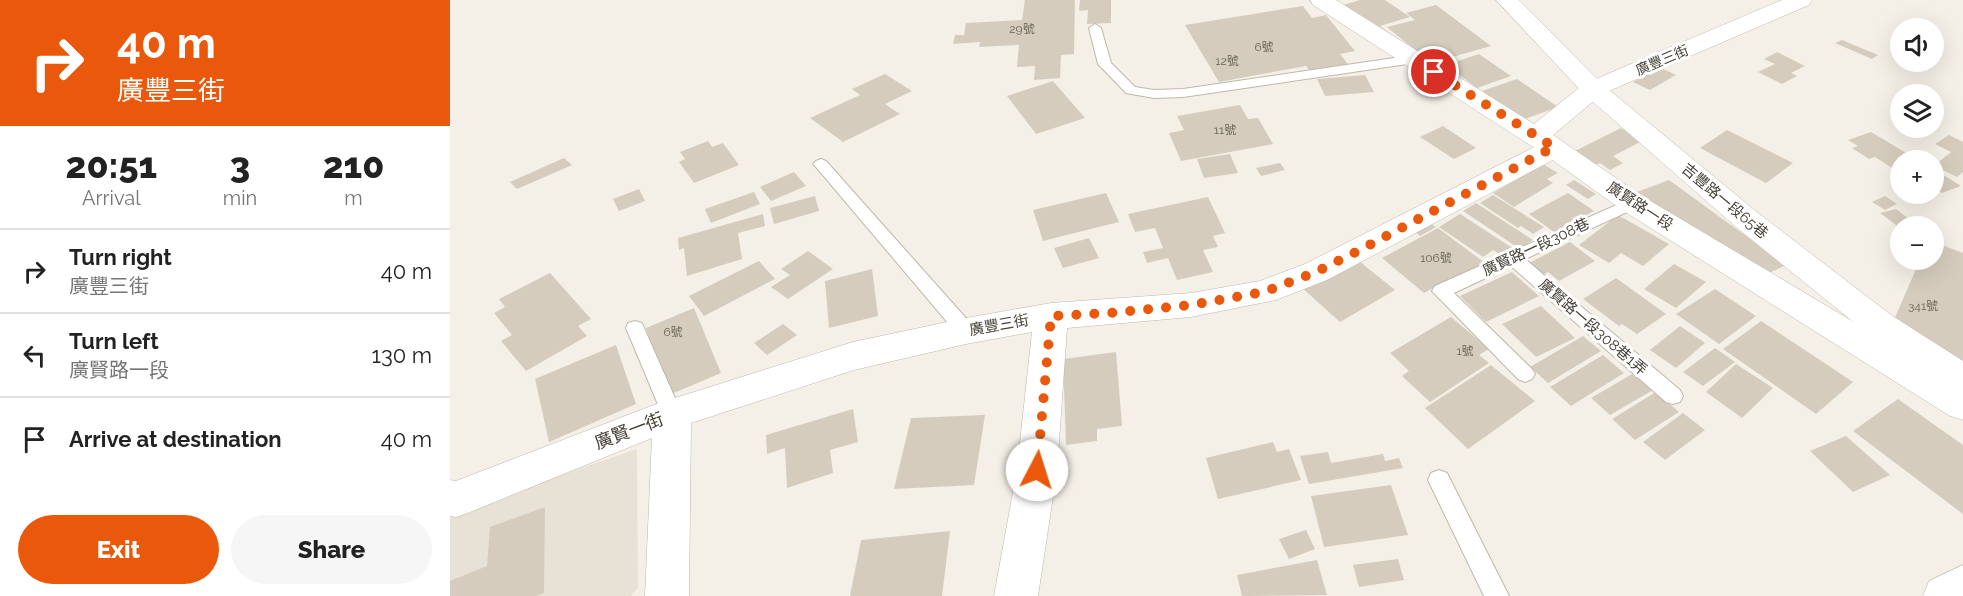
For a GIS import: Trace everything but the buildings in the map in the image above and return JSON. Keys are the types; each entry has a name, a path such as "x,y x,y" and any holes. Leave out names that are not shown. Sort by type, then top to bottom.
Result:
{"street":[{"name":"廣賢路一段","path":"1321,0 1544,142 1632,203 1963,405"},
{"name":"吉豐路一段65巷","path":"1507,0 1593,89 1747,220 1879,324 1963,379"},
{"name":"廣豐三街","path":"672,414 853,356 966,331 1051,316 1191,305 1264,292 1316,272 1358,251 1544,142 1593,89 1801,0"},
{"path":"1016,596 1037,470 1051,316"},
{"name":"廣賢一街","path":"450,498 456,499 672,414 667,596"},
{"path":"1945,596 1963,586"}],"lane":[{"path":"1095,28 1105,64 1131,90 1154,94 1183,93 1414,59"},
{"path":"821,164 966,331"},
{"name":"廣賢路一段308巷","path":"1526,374 1441,291 1632,203"},
{"name":"廣賢路一段308巷1弄","path":"1513,258 1672,396"},
{"path":"634,328 672,414"},
{"path":"1439,480 1497,596"}],"shaded area":[{"path":"637,449 638,587 631,596 450,596 450,513"}],"route":[{"path":"1037,470 1051,316 1191,305 1264,292 1316,272 1554,147 1534,137 1434,72"}]}
